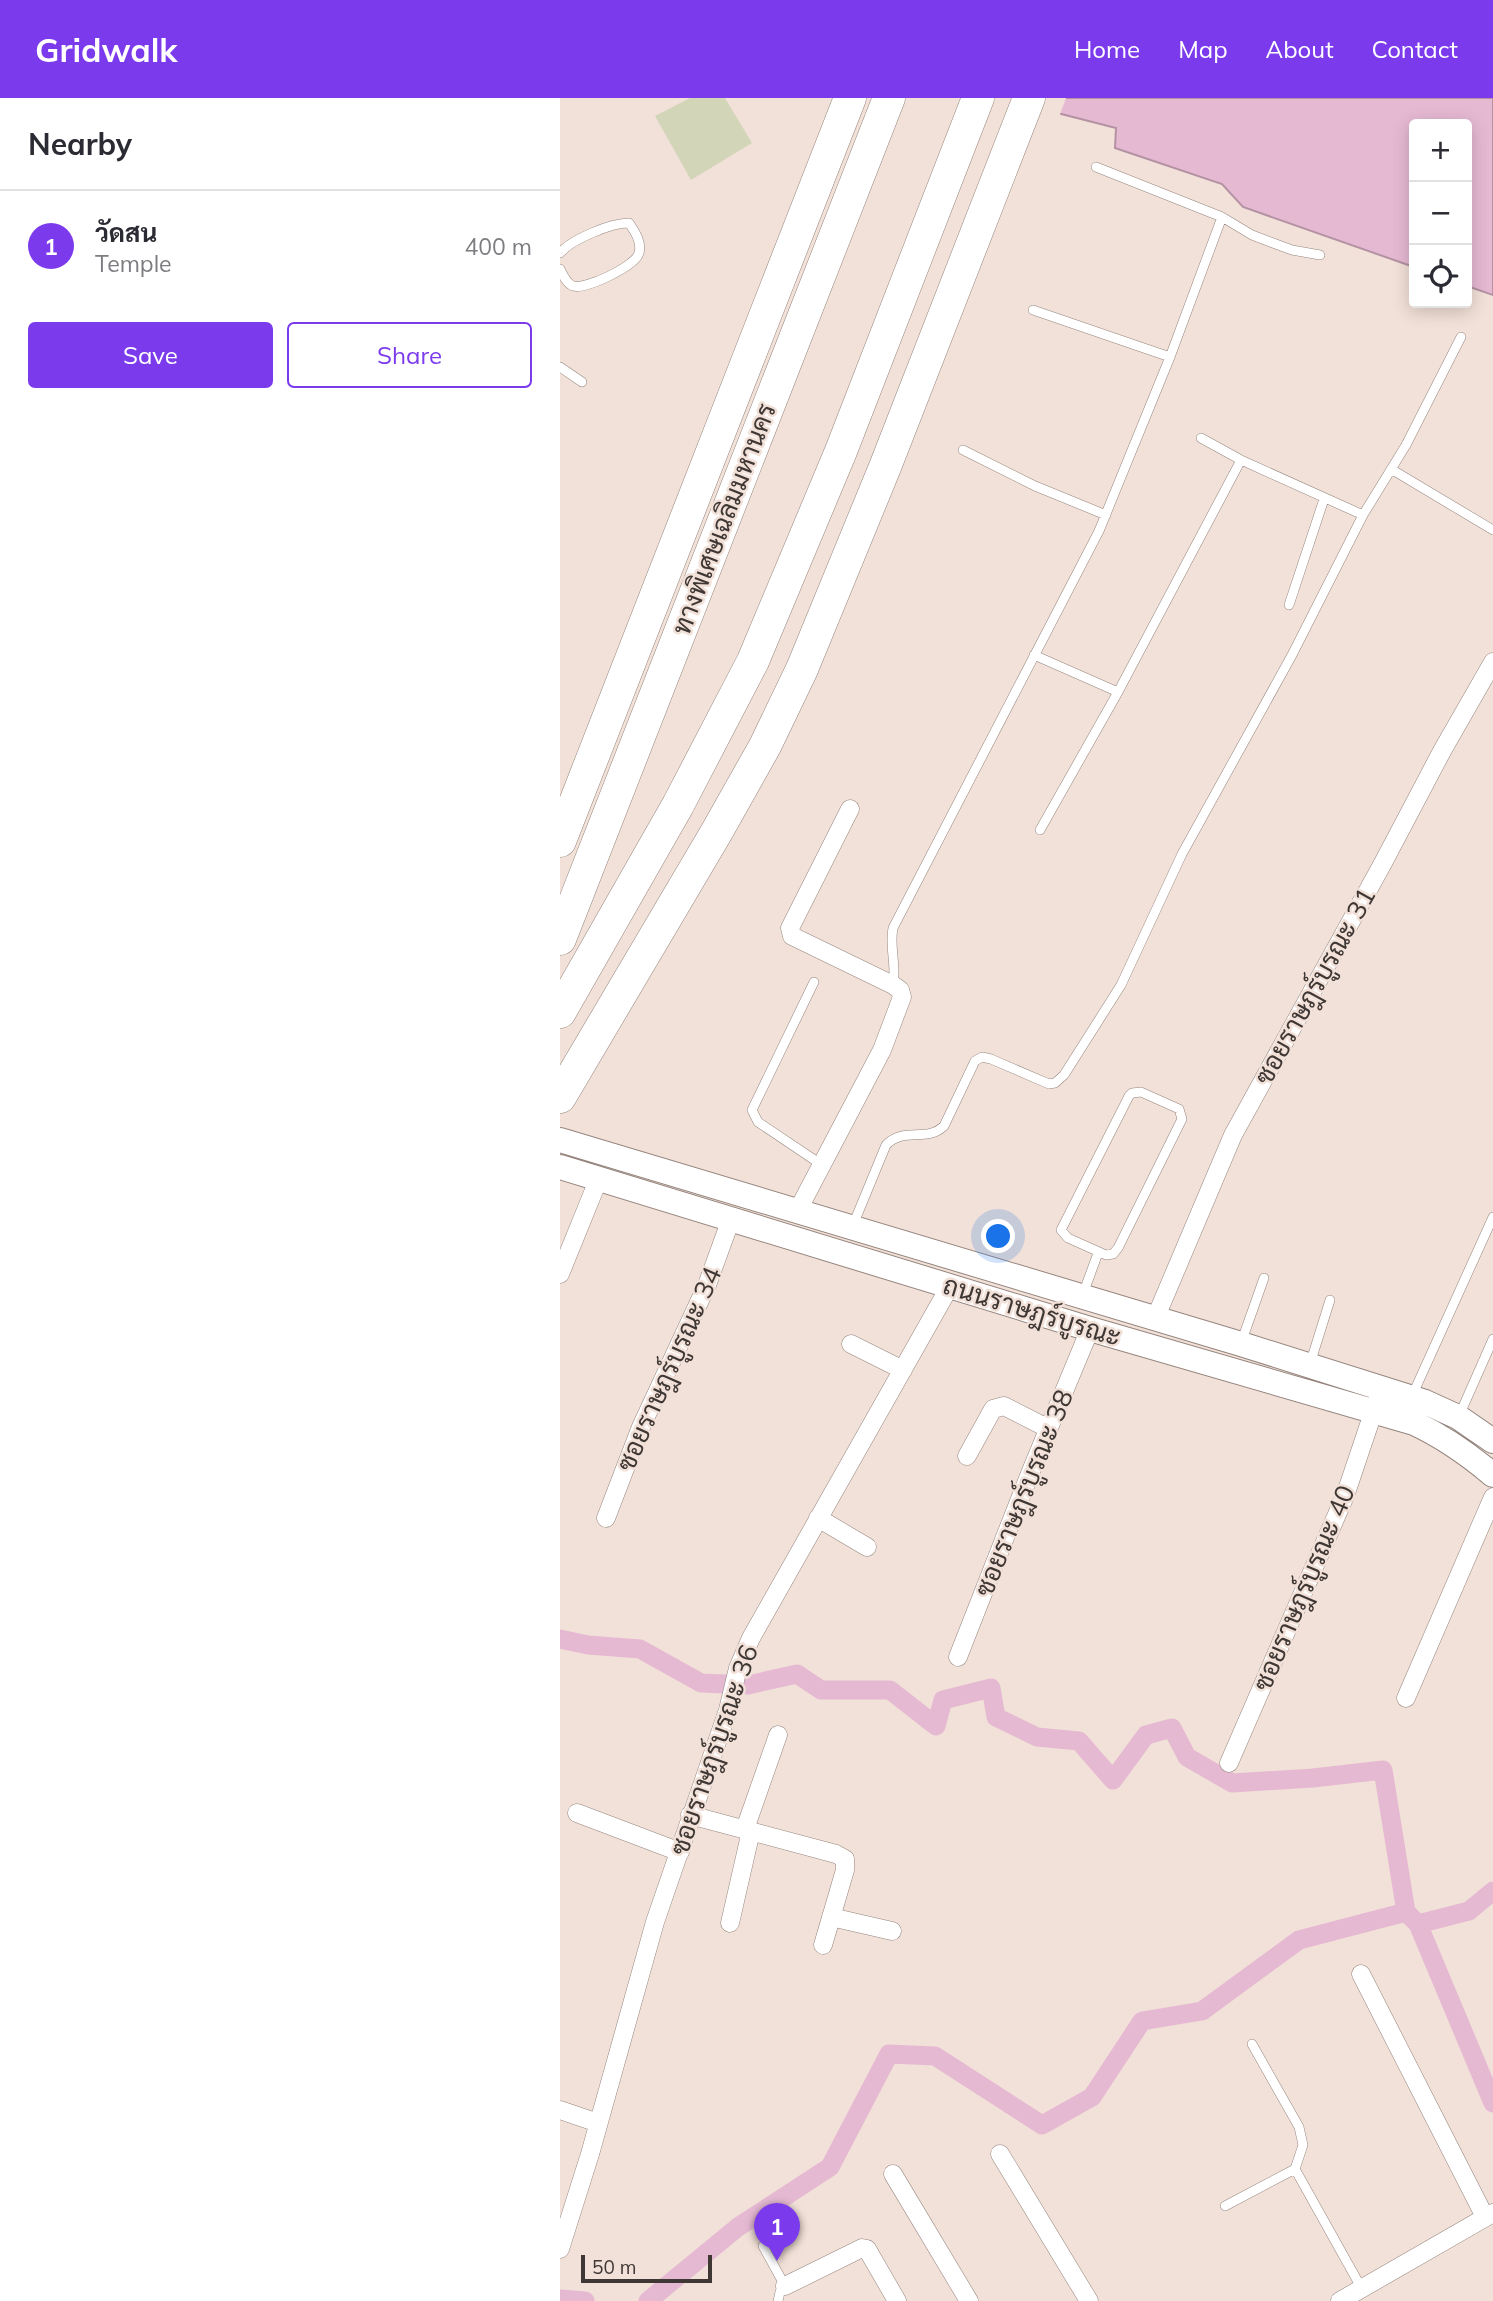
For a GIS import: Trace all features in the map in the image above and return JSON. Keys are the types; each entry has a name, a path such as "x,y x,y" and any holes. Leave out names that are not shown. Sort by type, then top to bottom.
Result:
{"highway":[{"name":"ทางพิเศษเฉลิมมหานคร","path":"560,841 850,98"},
{"name":"ทางพิเศษเฉลิมมหานคร","path":"560,939 889,98"},
{"path":"560,1012 684,794 753,661 836,463 978,98"},
{"path":"560,1097 730,810 802,669 885,467 1028,98"}],"main road":[{"name":"ถนนราษฎร์บูรณะ","path":"560,1140 1382,1388 1417,1408 1493,1475"},
{"name":"ถนนราษฎร์บูรณะ","path":"560,1167 1090,1329 1373,1412 1417,1408 1458,1417 1493,1441"}],"street":[{"name":"ซอยราษฎร์บูรณะ 31","path":"1155,1319 1233,1135 1493,662"},
{"path":"798,1210 882,1049 901,1005 900,990 893,985 792,936 790,932 850,809"},
{"path":"560,1274 599,1178"},
{"name":"ซอยราษฎร์บูรณะ 34","path":"606,1518 641,1427 707,1285 732,1219"},
{"name":"ซอยราษฎร์บูรณะ 36","path":"560,2249 654,1922 751,1638 950,1286"},
{"name":"ซอยราษฎร์บูรณะ 38","path":"958,1657 1090,1329"},
{"path":"851,1345 903,1370"},
{"name":"ซอยราษฎร์บูรณะ 40","path":"1229,1763 1345,1496 1382,1388"},
{"path":"967,1456 993,1409 998,1406 1004,1406 1049,1429"},
{"path":"1406,1698 1493,1497"},
{"path":"818,1518 867,1547"},
{"path":"730,1923 748,1830 778,1735"},
{"path":"577,1814 680,1852"},
{"path":"690,1815 836,1854 845,1859 845,1870 823,1944"},
{"path":"831,1917 892,1931"},
{"path":"1340,2301 1489,2215 1361,1974"},
{"path":"560,2110 598,2123"},
{"path":"1000,2154 1089,2301"},
{"path":"893,2174 969,2301"},
{"path":"781,2294 862,2248 867,2249 897,2301"},
{"path":"1366,2286 1378,2301"}],"lane":[{"path":"1096,167 1222,217 1252,235 1292,250 1320,254"},
{"path":"893,985 895,976 890,941 893,928 1105,515 1170,357 1222,217"},
{"path":"560,253 568,245 617,223 629,223 637,235 640,250 639,257 628,267 584,286 575,286 566,281 560,269"},
{"path":"1033,310 1170,357"},
{"path":"852,1226 886,1145 892,1138 901,1135 937,1133 944,1126 975,1061 982,1057 991,1059 1049,1084 1065,1075 1121,985 1182,854 1292,655 1363,515 1406,445 1461,337"},
{"path":"560,367 582,382"},
{"path":"1201,438 1241,460 1363,515"},
{"path":"963,450 1035,486 1105,515"},
{"path":"1040,830 1118,692 1241,460"},
{"path":"1391,469 1493,530"},
{"path":"1289,605 1324,499"},
{"path":"1034,655 1118,692"},
{"path":"814,982 752,1110 758,1122 822,1165"},
{"path":"1141,1092 1179,1109 1182,1119 1118,1248 1109,1255 1098,1253 1064,1236 1062,1227 1129,1096 1141,1092"},
{"path":"1417,1408 1493,1217"},
{"path":"1082,1296 1098,1253"},
{"path":"1241,1344 1264,1278"},
{"path":"1310,1366 1330,1300"},
{"path":"1458,1417 1493,1339"},
{"path":"1225,2206 1295,2169 1303,2145 1299,2127 1252,2045"},
{"path":"1295,2169 1366,2286"},
{"path":"763,2246 781,2294"}],"green space":[{"path":"690,98 725,98 752,143 691,180 655,116"}],"shaded area":[{"path":"999,98 1493,98 1493,295 1472,288 1472,119 1409,119 1409,265 1243,207 1222,184 1115,148 1116,128"}],"pier":[{"path":"995,98 1066,98 1059,117"}],"waterway":[{"path":"560,1639 588,1645 640,1649 701,1683 748,1685 797,1674 821,1690 890,1690 936,1726 943,1700 991,1688 996,1717 1037,1737 1079,1741 1113,1780 1146,1735 1172,1728 1187,1757 1232,1783 1383,1770 1406,1912"},
{"path":"648,2301 738,2227 830,2167 889,2054 935,2056 1042,2125 1092,2097 1142,2021 1202,2011 1299,1940 1406,1912 1418,1924 1469,1911 1493,1891"},
{"path":"1418,1924 1493,2103"},
{"path":"560,2299 585,2301"}],"place":[{"name":"วัดสน","path":"777,2261"}]}
